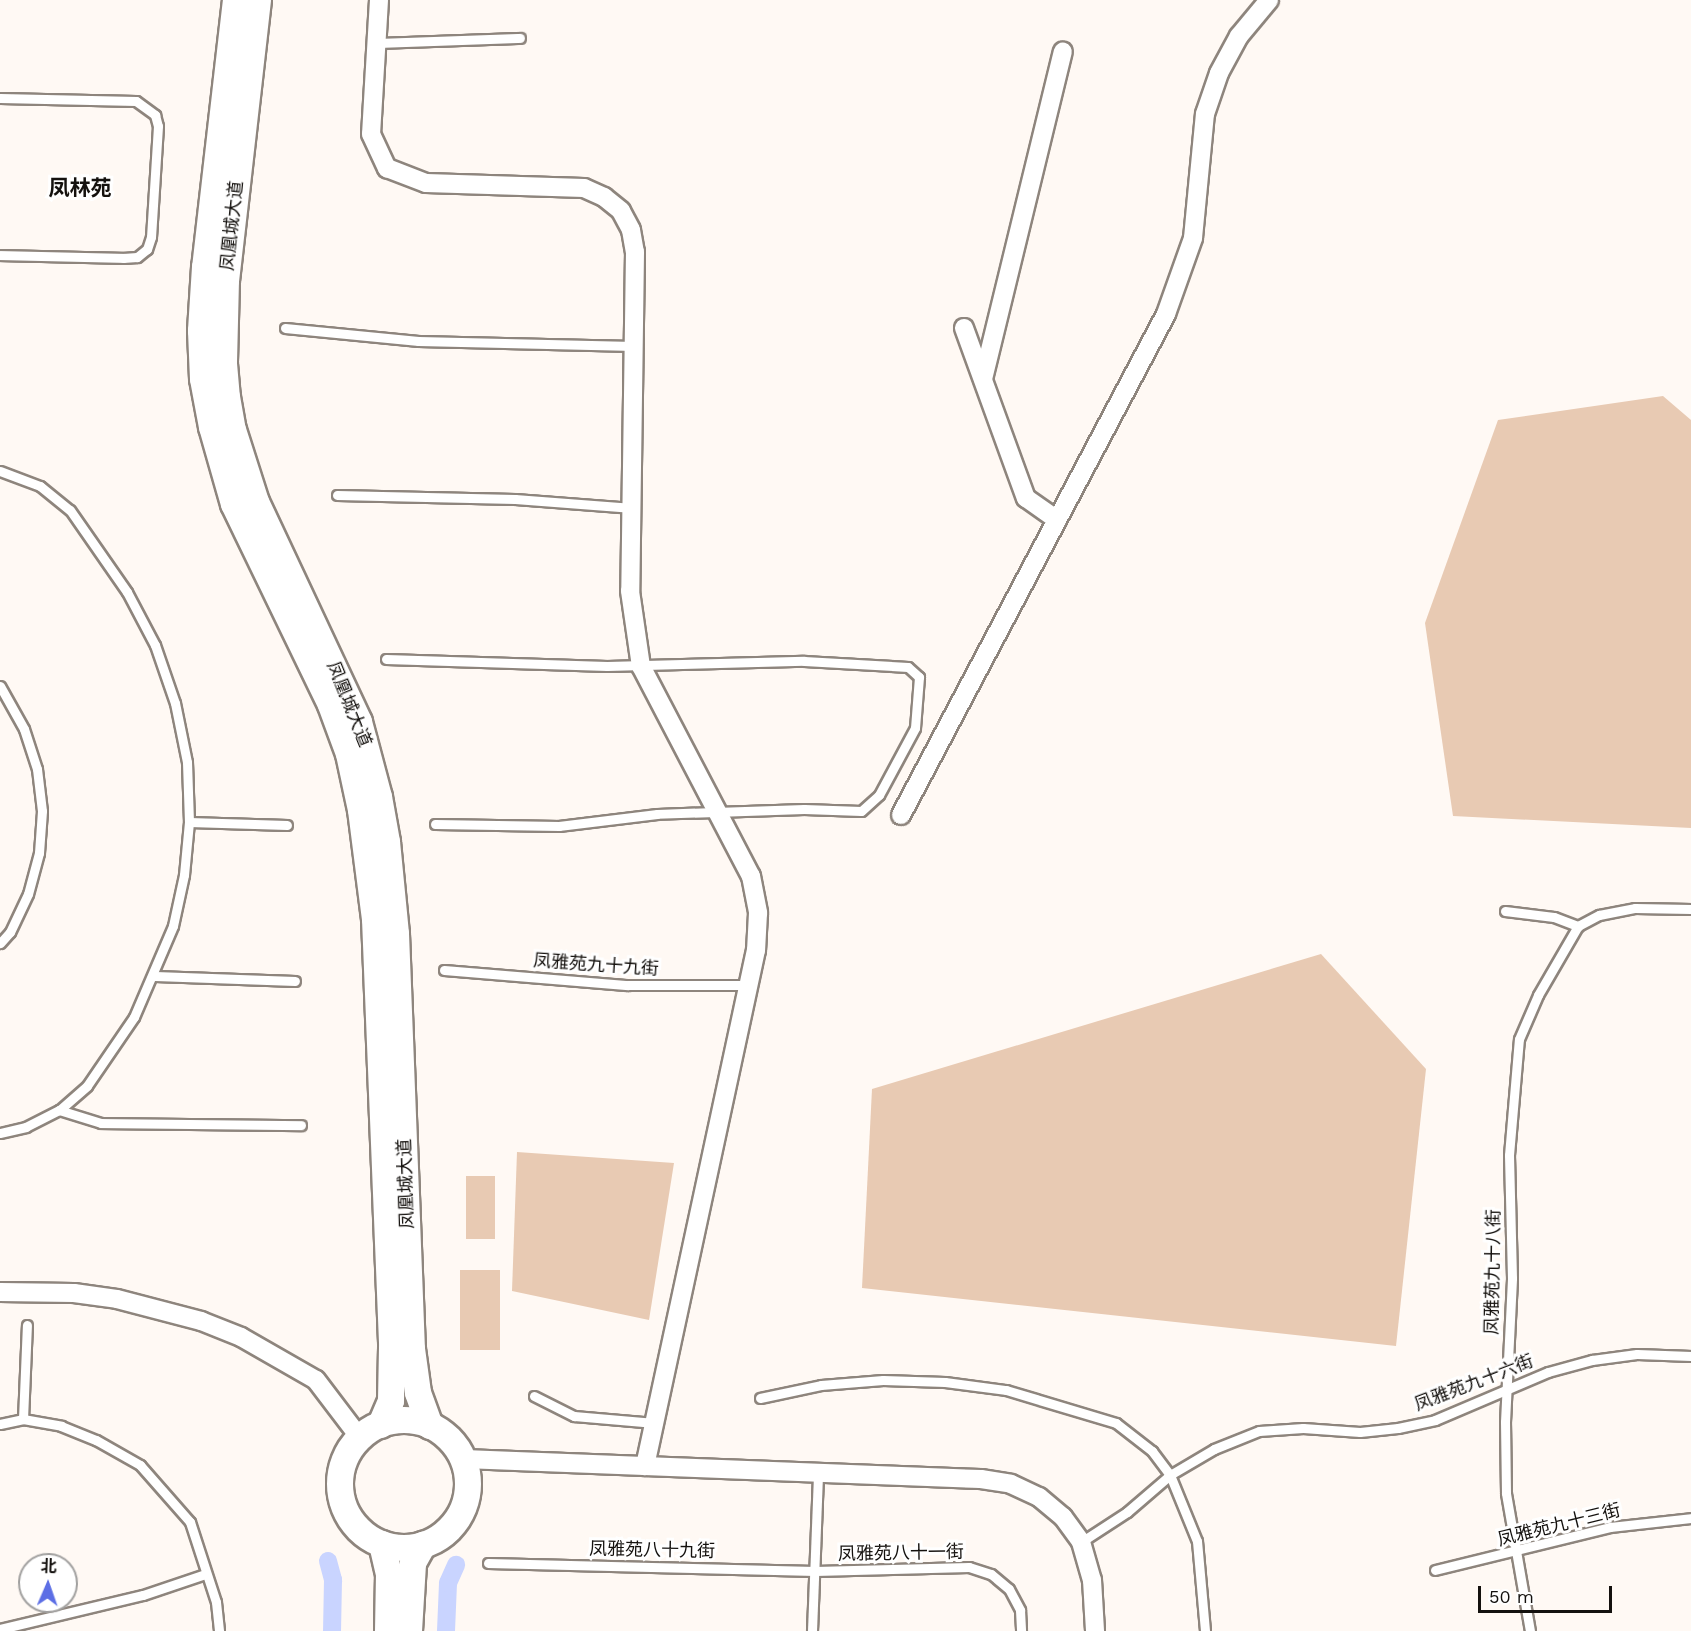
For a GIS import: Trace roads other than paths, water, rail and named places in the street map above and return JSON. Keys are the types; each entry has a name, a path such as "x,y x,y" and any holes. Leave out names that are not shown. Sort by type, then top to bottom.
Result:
{"main road":[{"name":"凤凰城大道","path":"236,0 205,267 201,331 204,379 212,427 234,504 331,705 349,754 362,810 375,919 392,1348 391,1401 370,1432"},
{"name":"凤凰城大道","path":"258,0 226,280 224,364 227,396 233,430 256,502 359,722 379,797 390,861 396,934 412,1349 418,1393 430,1426"},
{"path":"405,1420 430,1426 455,1445 464,1459 469,1480 467,1501 458,1521 443,1536 423,1545 395,1548 362,1534 348,1518 340,1497 343,1466 370,1432 405,1420"},
{"path":"382,1544 389,1574 388,1631"},
{"path":"409,1631 411,1572 423,1545"}],"street":[{"path":"380,0 375,43 371,134 387,168 426,183 584,188 604,197 621,211 631,230 635,252 630,591 641,666 751,876 758,913 756,950 746,985 725,1101 645,1466"},
{"path":"901,815 1166,314 1182,276 1199,198 1198,156 1205,114 1219,73 1239,36 1269,0"},
{"path":"983,379 1063,52"},
{"path":"964,327 1026,498 1057,520"},
{"path":"0,1292 74,1293 117,1299 201,1321 241,1337 316,1380 370,1432"},
{"path":"464,1459 981,1479 1011,1484 1039,1497 1063,1517 1081,1542 1092,1580 1095,1631"}],"lane":[{"path":"375,43 520,38"},
{"path":"0,99 136,100 155,114 158,126 151,237 147,249 136,257 123,258 0,255"},
{"path":"285,328 418,341 634,346"},
{"path":"0,471 40,486 70,510 127,592 155,645 175,703 187,762 189,822 175,916 155,976 109,1056 87,1086 59,1110 26,1127 0,1133"},
{"path":"337,495 456,496 633,508"},
{"path":"386,659 641,666 804,661 879,663 908,667 919,677 915,728 869,806 861,811 657,814 559,826 435,824"},
{"path":"0,686 24,729 37,769 42,811 39,853 28,894 10,933 0,943"},
{"path":"189,822 287,825"},
{"path":"1505,911 1554,917 1578,926 1599,915 1635,908 1691,909"},
{"name":"凤雅苑九十八街","path":"1530,1631 1514,1552 1506,1493 1506,1389 1512,1278 1509,1155 1519,1039 1542,986 1578,926"},
{"name":"凤雅苑九十九街","path":"444,970 628,985 746,985"},
{"path":"155,976 295,981"},
{"path":"59,1110 101,1123 302,1125"},
{"path":"23,1419 27,1325"},
{"name":"凤雅苑九十六街","path":"1081,1542 1127,1512 1170,1475 1214,1449 1259,1431 1303,1428 1360,1432 1398,1428 1435,1420 1548,1372 1592,1360 1637,1354 1691,1356"},
{"path":"760,1398 821,1385 883,1380 945,1382 1006,1390 1116,1423 1152,1451 1170,1475 1197,1541 1205,1631"},
{"path":"534,1396 574,1416 655,1423"},
{"path":"0,1424 23,1419 61,1426 96,1440 140,1465 190,1522 205,1574 216,1602 219,1631"},
{"name":"凤雅苑八十一街","path":"812,1631 818,1473"},
{"name":"凤雅苑九十三街","path":"1435,1570 1610,1527 1691,1518"},
{"name":"凤雅苑八十九街","path":"488,1563 815,1570"},
{"name":"凤雅苑八十一街","path":"815,1570 969,1567 991,1574 1009,1589 1020,1610 1021,1631"},
{"path":"0,1629 143,1595 205,1574"}],"waterway":[{"path":"328,1561 333,1580 332,1631"},
{"path":"446,1631 448,1583 456,1565"}],"district":[{"name":"凤林苑","path":"80,188"}]}
